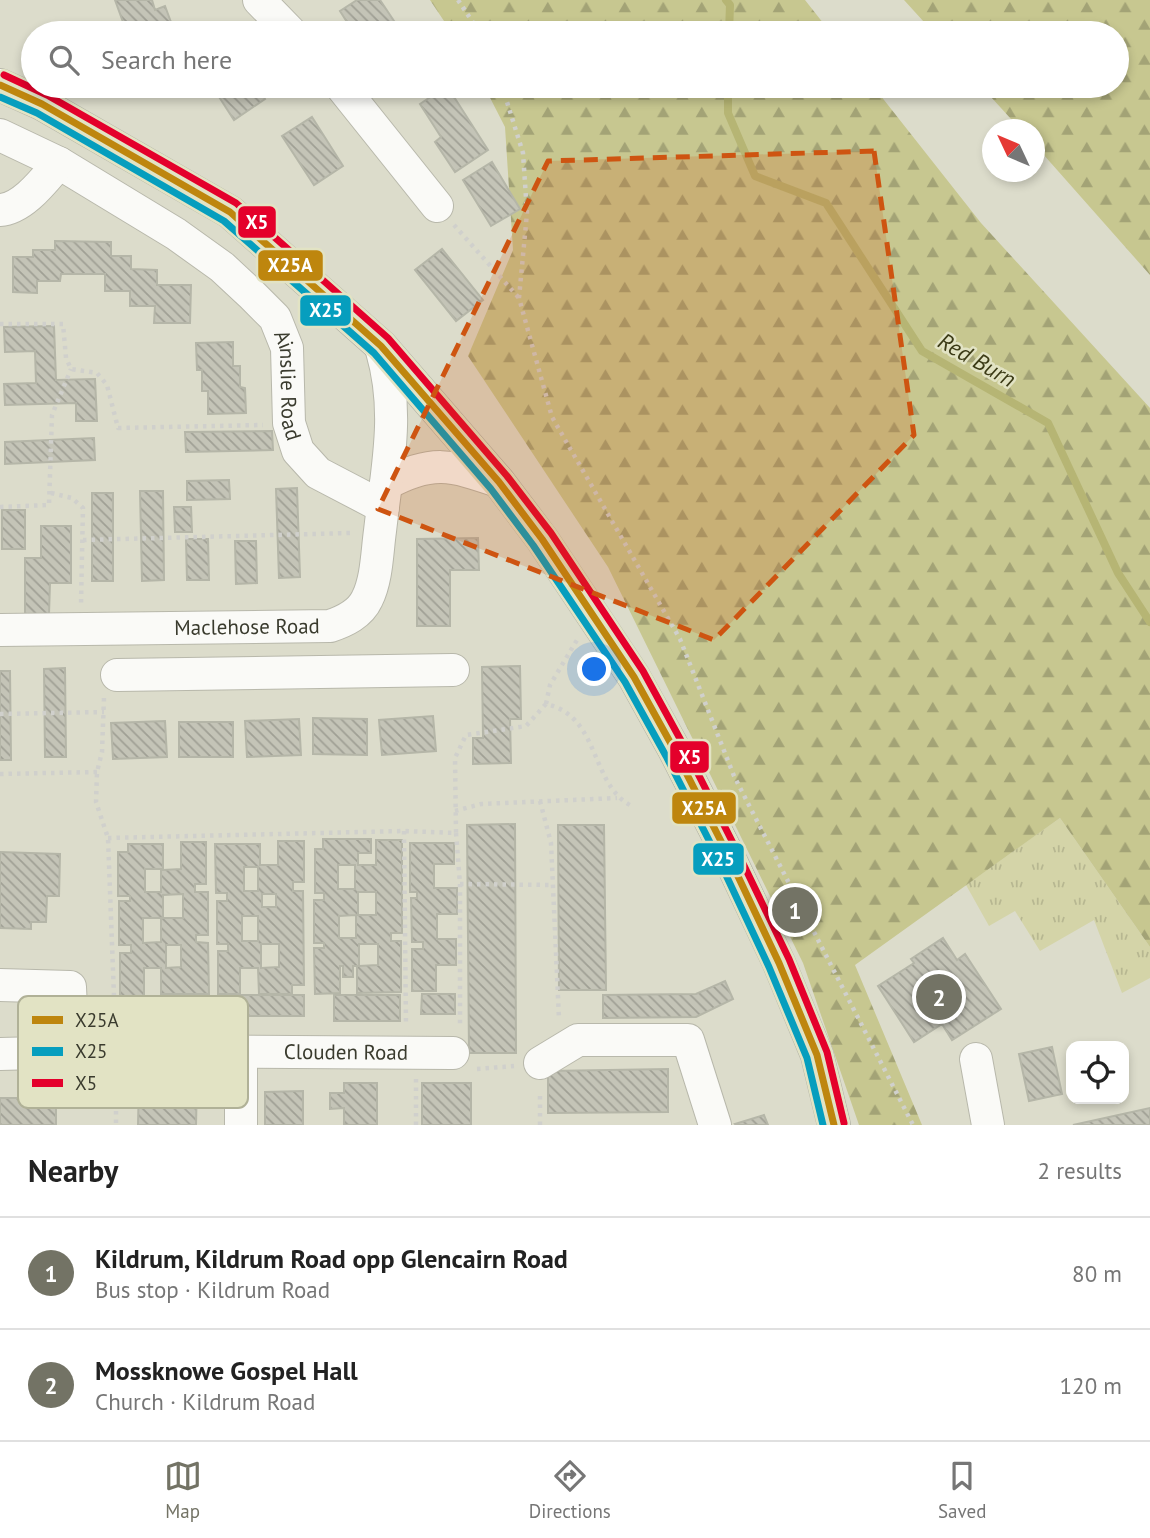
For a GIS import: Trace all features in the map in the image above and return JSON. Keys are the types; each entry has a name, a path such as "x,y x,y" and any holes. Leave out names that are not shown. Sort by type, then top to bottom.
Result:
{"street":[{"path":"259,0 279,21"},
{"path":"0,85 21,94"},
{"path":"29,98 230,212 380,346 499,482 593,614 634,677 727,853 779,963 817,1055 834,1125"},
{"path":"351,98 437,206"},
{"name":"Ainslie Road","path":"0,135 59,163 185,241 222,267 275,318 287,348 289,423 298,451 318,473 383,508"},
{"path":"0,210 5,210 32,194 59,163"},
{"name":"Maclehose Road","path":"0,630 330,626 349,619 367,600 374,575 383,508 393,412 390,377 380,346"},
{"path":"383,508 402,475 431,466 459,468 499,482"},
{"path":"246,627 250,673"},
{"path":"117,675 453,670"},
{"path":"0,985 70,987 70,996"},
{"path":"540,1063 578,1040 688,1040 715,1125"},
{"name":"Clouden Road","path":"248,1052 453,1053"},
{"name":"Clouden Road","path":"0,1054 18,1054"},
{"path":"976,1059 988,1125"}],"path":[{"path":"458,0 472,21"},
{"path":"506,98 523,153 527,213 519,298 552,417 680,639 734,776 913,1125"},
{"path":"437,206 519,298"},
{"path":"0,324 63,324 66,358 71,369 51,415 49,505 0,507"},
{"path":"71,369 97,373 107,385 118,428 289,423"},
{"path":"51,493 72,498 83,508 80,629"},
{"path":"83,540 383,508"},
{"path":"540,1125 540,1063 467,1070 453,1053 460,1045 460,884 455,811 456,758 466,735 526,726 546,704 550,685 593,614"},
{"path":"546,704 561,708 573,717 617,798"},
{"path":"0,714 104,712"},
{"path":"0,774 97,772 96,802 108,838 114,996"},
{"path":"455,811 481,804 617,798 630,805"},
{"path":"540,801 551,842 559,1019 578,1040"},
{"path":"108,838 404,831 456,834"},
{"path":"404,831 407,1052 417,1083 416,1125"},
{"path":"460,884 552,885"}],"highlighted area":[{"path":"874,151 914,435 714,640 378,509 548,161"}],"green space":[{"path":"430,0 805,0 822,21 444,21"},
{"path":"904,0 1150,0 1150,275 1045,156 1045,119 1011,119 992,98 1129,98 1129,21 923,21"},
{"path":"490,98 882,98 981,223 1150,408 1150,947 1060,818 855,965 922,1125 859,1125 803,963 608,567 468,356 513,250 505,127"},
{"path":"1060,818 1150,947 1150,978 1122,993 1094,920 1040,951 1015,911 989,926 966,885"}],"building":[{"path":"115,0 152,0 155,10 165,6 171,21 123,21"},
{"path":"357,0 380,0 394,21 346,21 340,11"},
{"path":"220,98 264,98 265,99 234,120"},
{"path":"429,98 455,98 488,150 455,172 435,142 441,137 420,104"},
{"path":"312,117 343,166 314,185 282,136"},
{"path":"492,162 520,209 491,226 463,180"},
{"path":"55,241 111,242 111,256 131,256 131,269 157,270 157,285 191,285 190,323 154,323 155,306 130,306 130,291 105,291 105,274 61,274 60,281 37,281 37,293 13,292 13,257 33,257 33,250 55,250"},
{"path":"442,249 483,300 456,321 415,270"},
{"path":"54,326 56,380 95,379 97,421 76,421 76,403 5,405 4,384 36,383 35,351 5,352 4,327"},
{"path":"233,342 233,366 240,366 240,387 245,388 246,413 208,414 208,391 202,391 202,370 197,370 196,343"},
{"path":"272,431 273,450 186,452 185,432"},
{"path":"94,438 95,460 5,464 5,442"},
{"path":"229,480 230,499 187,500 187,481"},
{"path":"297,488 300,577 279,578 276,489"},
{"path":"140,491 163,491 164,580 142,581"},
{"path":"92,493 113,493 113,581 92,581"},
{"path":"174,507 191,507 192,532 175,532"},
{"path":"2,510 25,510 25,549 2,549"},
{"path":"41,526 71,526 71,583 50,583 49,614 25,614 25,558 41,558"},
{"path":"478,538 479,570 450,570 450,626 417,626 417,539"},
{"path":"186,539 208,539 209,580 187,580"},
{"path":"235,541 256,541 257,583 236,584"},
{"path":"520,666 521,719 510,719 511,763 473,764 473,738 483,738 482,667"},
{"path":"65,668 66,757 45,757 44,669"},
{"path":"0,671 10,671 11,760 0,760"},
{"path":"433,716 436,751 382,755 379,720"},
{"path":"313,718 367,719 367,755 313,754"},
{"path":"299,719 301,755 247,757 245,721"},
{"path":"165,721 167,757 113,759 111,723"},
{"path":"179,722 233,722 233,757 179,757"},
{"path":"515,824 516,1053 469,1053 467,825"},
{"path":"558,825 604,825 606,990 559,990"},
{"path":"323,839 371,839 371,853 358,853 358,865 376,865 376,840 402,840 402,933 391,933 391,941 401,941 401,992 357,993 357,966 353,966 353,977 343,977 343,966 340,966 340,993 315,994 314,948 324,948 324,943 314,943 314,900 324,900 324,893 315,893 315,849 323,849","holes":["338,865 355,865 355,889 338,889","358,892 376,892 376,915 358,915","356,915 356,938 339,938 339,916","359,944 378,944 378,965 359,966"]},
{"path":"278,841 304,841 304,882 293,882 293,891 303,891 304,985 292,985 292,994 259,994 258,968 240,968 240,994 218,994 218,951 228,951 228,944 217,944 217,901 227,901 227,893 216,893 215,844 260,844 260,865 278,865","holes":["244,867 258,867 258,891 244,891","262,894 276,894 276,907 262,907","242,916 258,916 258,941 242,941","261,944 279,944 279,967 261,968"]},
{"path":"181,842 206,842 206,884 195,884 195,892 208,892 208,935 196,935 196,942 208,943 209,994 161,994 161,968 144,968 144,996 120,996 120,953 131,953 131,945 119,945 119,901 130,901 130,896 118,896 118,852 128,852 128,844 163,844 163,870 181,869","holes":["145,869 161,869 161,892 145,892","183,894 183,918 163,918 163,895","143,918 161,918 161,942 143,943","166,945 181,945 181,967 166,968"]},
{"path":"410,843 454,843 454,864 434,864 434,888 457,888 457,914 437,914 437,939 456,939 456,965 436,965 436,991 412,991 412,949 423,949 423,942 412,942 411,898 417,898 417,892 410,892"},
{"path":"0,852 60,854 59,896 47,896 46,922 31,922 31,929 0,928"},
{"path":"943,938 957,960 965,954 1001,1009 952,1040 942,1024 914,1042 878,986 914,963 911,959"},
{"path":"725,981 733,999 696,1017 603,1018 603,995 696,994"},
{"path":"422,994 455,994 455,1014 421,1014"},
{"path":"304,995 304,1016 248,1016 248,996 235,996"},
{"path":"334,995 400,995 400,1021 334,1021"},
{"path":"1052,1047 1062,1094 1029,1101 1019,1054"},
{"path":"668,1069 668,1112 548,1113 548,1071"},
{"path":"344,1083 377,1083 377,1125 344,1125 344,1108 330,1109 330,1093 344,1093"},
{"path":"422,1083 471,1083 471,1125 422,1125"},
{"path":"303,1091 303,1125 265,1125 265,1092"},
{"path":"0,1098 18,1098 18,1108 56,1108 56,1125 0,1125"},
{"path":"138,1108 196,1108 196,1125 138,1125"},
{"path":"1150,1108 1150,1125 1073,1125"},
{"path":"764,1115 768,1125 735,1124"}],"waterway":[{"name":"Red Burn","path":"726,0 730,5 729,21"},
{"name":"Red Burn","path":"728,98 728,113 755,176 826,203 922,351 1048,423 1118,573 1150,622"}],"transit line":[{"name":"X5","path":"4,75 21,83"},
{"name":"X25A","path":"0,85 21,94"},
{"name":"X25","path":"0,97 37,113 224,221 374,353 491,489 533,545 625,682 666,756 769,967 807,1058 823,1125"},
{"name":"X25A","path":"29,98 230,212 381,346 499,482 542,539 634,677 675,751 779,963 817,1055 834,1125"},
{"name":"X5","path":"52,98 236,203 388,338 507,476 551,533 643,671 684,746 789,959 827,1052 844,1123"}],"place":[{"name":"Kildrum, Kildrum Road opp Glencairn Road","path":"795,910"},
{"name":"Mossknowe Gospel Hall","path":"939,997"}]}
